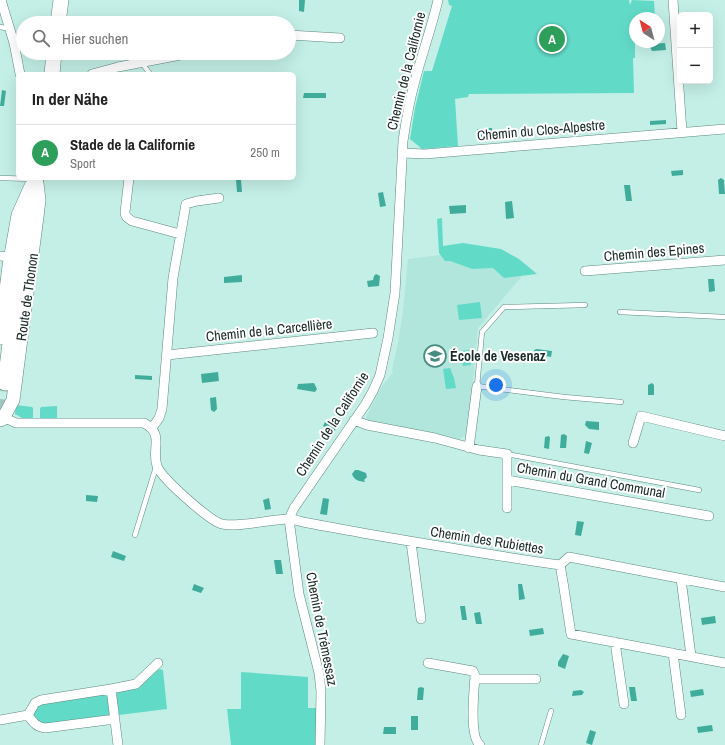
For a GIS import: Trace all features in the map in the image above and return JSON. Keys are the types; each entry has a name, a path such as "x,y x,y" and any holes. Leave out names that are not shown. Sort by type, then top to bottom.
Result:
{"main road":[{"path":"59,16 61,0"},
{"path":"52,72 53,60"},
{"path":"5,382 21,255 36,180"}],"street":[{"path":"1,0 16,56"},
{"name":"Chemin de la Californie","path":"289,519 294,508 378,382 388,342 395,293 402,154 407,116 412,90 432,26 438,0"},
{"path":"673,0 682,132"},
{"path":"296,35 340,38"},
{"path":"17,60 20,72"},
{"path":"101,72 157,60"},
{"name":"Chemin du Clos-Alpestre","path":"402,154 425,154 725,129"},
{"name":"Route de Thonon","path":"0,338 6,261 18,215 35,180"},
{"name":"Route de Thonon","path":"3,414 13,400 39,200 36,180"},
{"path":"129,180 125,212 128,218 132,221 180,234"},
{"path":"152,428 161,415 174,278 186,204 219,198"},
{"name":"Chemin des Epines","path":"586,271 725,260"},
{"name":"Chemin de la Carcellière","path":"167,354 373,334"},
{"path":"469,448 477,386"},
{"path":"3,414 16,423 144,422 152,428 156,436 157,465 166,479 219,524 233,525 289,519"},
{"path":"633,443 641,416 725,436"},
{"name":"Chemin du Grand Communal","path":"354,420 367,425 435,438 469,448 507,454 507,480 709,516"},
{"path":"507,480 507,508"},
{"name":"Chemin des Rubiettes","path":"289,519 410,542 560,565"},
{"name":"Chemin de Trémessaz","path":"289,519 299,594 319,673 321,691 320,745"},
{"name":"Chemin des Rubiettes","path":"410,542 420,619"},
{"name":"Chemin des Rubiettes","path":"560,565 569,557 725,587"},
{"name":"Chemin des Rubiettes","path":"560,565 571,634 725,663"},
{"path":"681,578 691,656"},
{"path":"614,642 624,704"},
{"path":"672,653 681,715"},
{"path":"428,662 536,679"},
{"path":"28,716 35,703 41,700 136,684 158,663"},
{"path":"474,670 473,733 477,744"},
{"path":"111,689 118,745"},
{"path":"28,716 34,724 41,728 115,719"},
{"path":"0,720 28,716"}],"lane":[{"path":"0,27 10,29"},
{"path":"142,63 149,72"},
{"path":"0,178 16,178"},
{"path":"585,304 504,307 482,332 477,386 564,397 621,402"},
{"path":"620,312 725,317"},
{"path":"507,454 699,490"},
{"path":"135,535 157,465"},
{"path":"541,745 551,711"}],"shaded area":[{"path":"299,0 305,0 304,12 299,11"},
{"path":"448,0 629,0 630,5 632,0 654,1 655,12 629,12 629,48 635,48 635,58 633,58 634,93 469,94 468,97 455,99 458,146 422,149 410,139 415,108 424,71 432,71 452,6 449,5"},
{"path":"665,43 666,50 652,51 650,48 665,48"},
{"path":"2,90 6,91 4,106 0,106"},
{"path":"304,93 326,93 326,98 303,98"},
{"path":"666,120 666,124 650,125 650,121"},
{"path":"486,128 492,128 492,139 487,140"},
{"path":"477,129 482,129 483,140 477,140"},
{"path":"683,170 683,175 672,176 671,171"},
{"path":"721,178 724,180 725,194 719,194 718,180"},
{"path":"236,180 241,180 242,192 237,192"},
{"path":"624,185 630,185 632,201 626,201"},
{"path":"383,192 386,206 380,207 378,193"},
{"path":"512,201 514,218 506,219 505,202"},
{"path":"466,205 466,213 450,214 449,206"},
{"path":"442,218 443,246 463,243 501,249 519,259 537,274 504,278 493,268 472,269 450,261 445,261 439,253 437,219"},
{"name":"École de Vesenaz","path":"441,255 445,261 450,261 472,269 493,268 504,278 522,276 478,328 468,430 466,435 460,439 368,422 366,417 382,386 393,373 392,370 403,312 408,259"},
{"path":"376,274 380,276 379,286 368,287 367,281 373,280"},
{"path":"242,275 242,282 224,283 224,277"},
{"path":"708,279 714,279 715,291 709,292"},
{"path":"480,302 482,318 459,320 457,305"},
{"path":"470,350 471,365 463,366 460,351"},
{"path":"534,350 552,351 551,357 534,354"},
{"path":"450,368 456,388 446,389 443,369"},
{"path":"218,372 219,381 202,383 201,374"},
{"path":"135,375 152,376 152,380 135,379"},
{"path":"314,383 317,389 315,392 297,389 298,384"},
{"path":"652,383 654,385 654,395 648,395 648,385"},
{"path":"216,397 217,409 214,412 211,410 210,398"},
{"path":"16,405 32,407 33,419 24,419 15,414"},
{"path":"57,406 57,418 40,419 41,407"},
{"path":"586,421 599,422 599,430 589,429 585,425"},
{"path":"325,422 337,427 334,432 323,426"},
{"path":"564,434 567,436 566,448 560,448 561,435"},
{"path":"549,436 549,449 544,448 545,437"},
{"path":"586,441 592,443 589,454 584,453"},
{"path":"355,470 366,473 367,477 364,480 365,482 354,478 352,474"},
{"path":"86,495 98,496 97,502 86,501"},
{"path":"269,498 271,509 265,510 263,500"},
{"path":"323,498 329,499 327,515 320,514"},
{"path":"577,521 584,522 581,536 575,535"},
{"path":"113,551 126,556 124,561 111,557"},
{"path":"274,560 281,560 283,574 276,574"},
{"path":"194,584 204,588 201,593 192,590"},
{"path":"518,584 522,584 525,599 519,600"},
{"path":"460,606 465,606 467,620 462,620"},
{"path":"480,612 482,624 476,624 474,613"},
{"path":"715,616 716,623 702,625 701,618"},
{"path":"543,628 544,634 530,636 529,630"},
{"path":"563,654 569,656 565,669 558,666 558,662"},
{"path":"160,669 163,670 167,709 119,715 116,695 117,691"},
{"path":"241,672 308,677 308,708 317,708 316,745 231,745 227,709 241,709"},
{"path":"629,687 635,687 637,701 631,701"},
{"path":"418,688 424,688 423,700 417,700"},
{"path":"703,689 704,695 691,697 690,691"},
{"path":"581,690 584,692 582,695 572,696 573,691"},
{"path":"104,694 107,696 110,717 45,726 32,716 40,703"},
{"path":"411,716 418,716 418,730 411,730"},
{"path":"712,725 713,731 698,733 697,727"},
{"path":"384,727 396,727 396,734 383,734"},
{"path":"590,730 596,732 592,745 586,743"}],"tunnel":[{"path":"0,414 5,383"}],"place":[{"name":"Stade de la Californie","path":"552,39"},
{"name":"École de Vesenaz","path":"435,356"}]}
